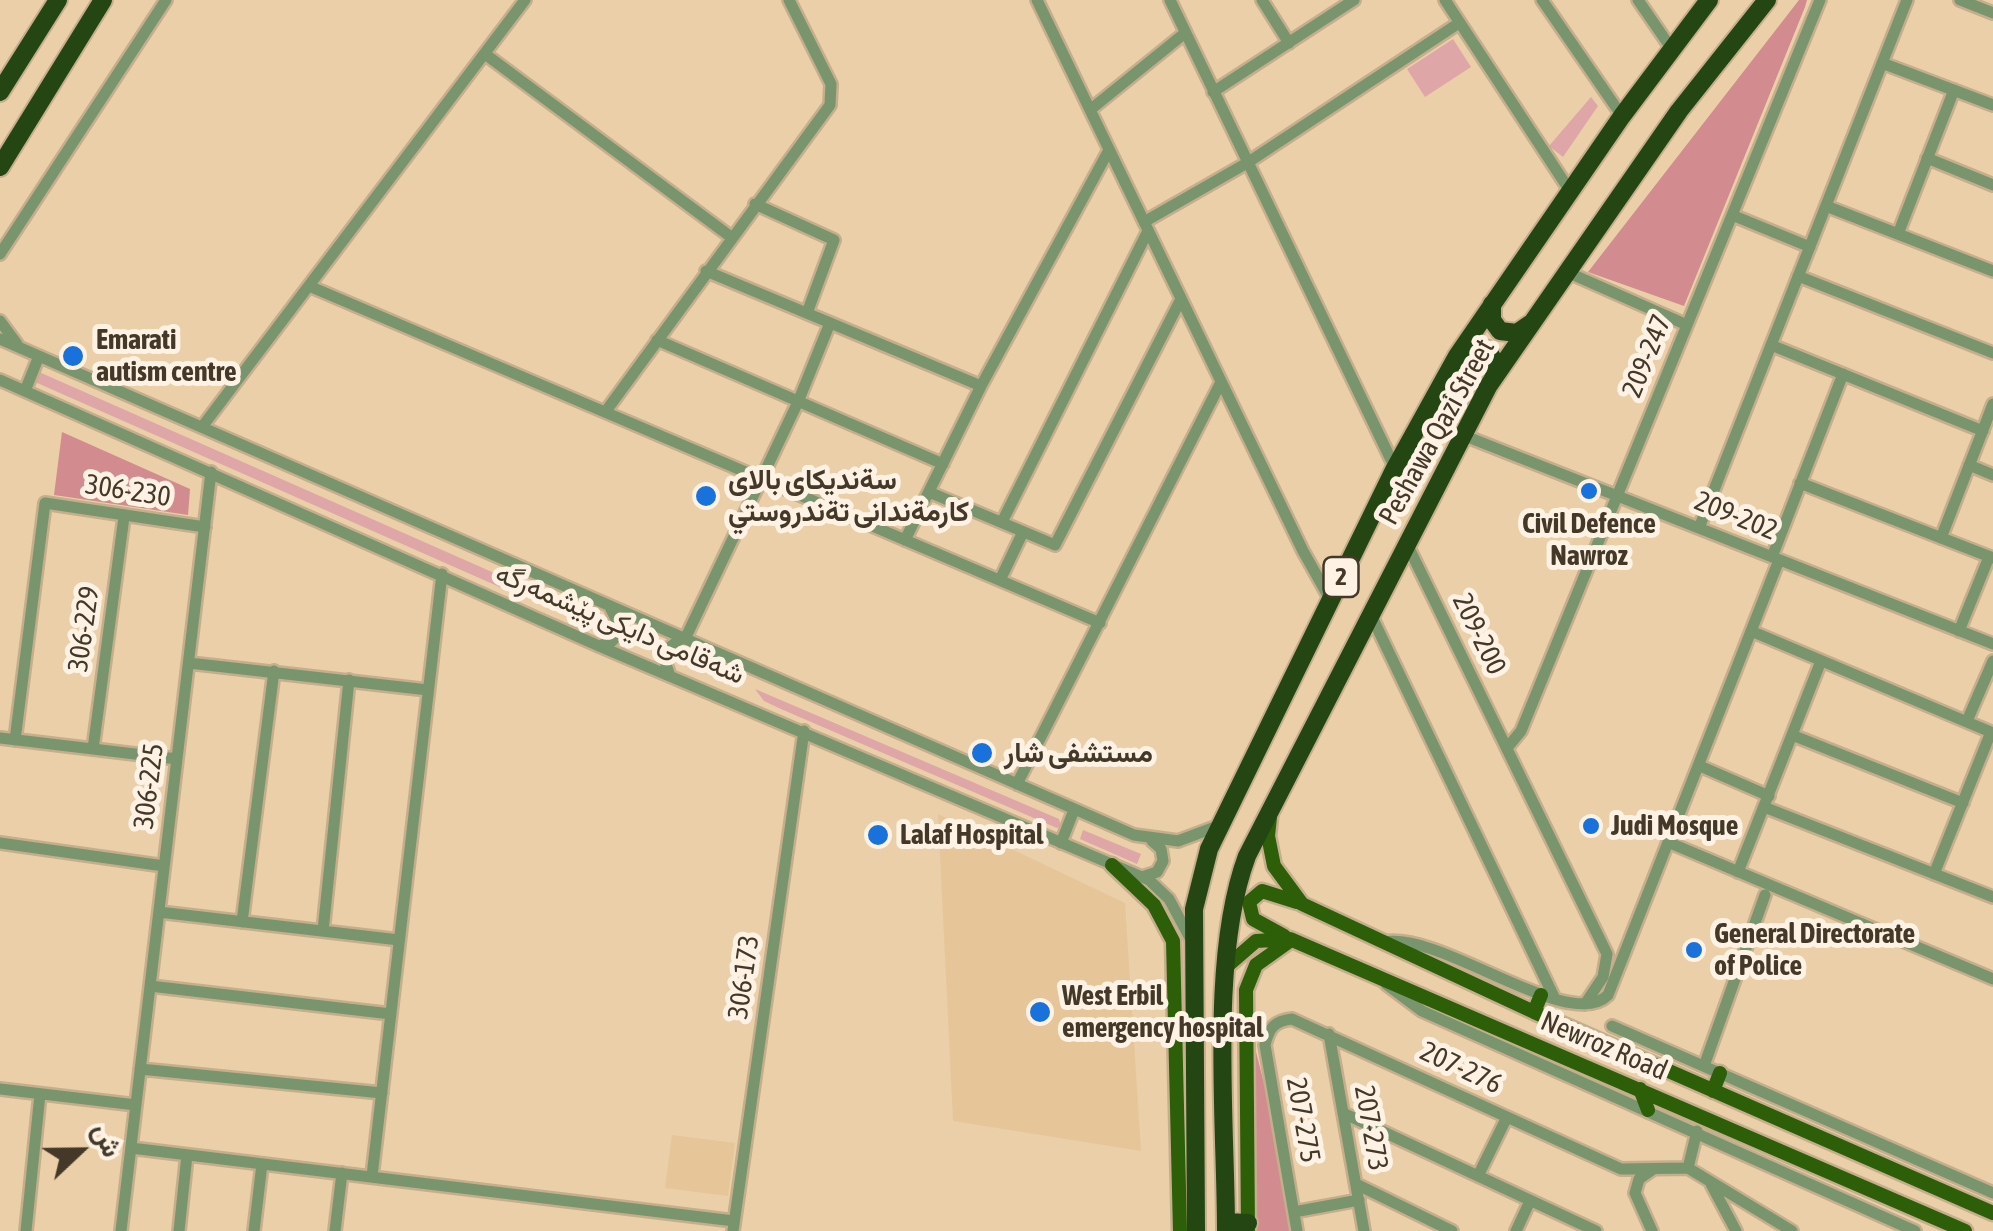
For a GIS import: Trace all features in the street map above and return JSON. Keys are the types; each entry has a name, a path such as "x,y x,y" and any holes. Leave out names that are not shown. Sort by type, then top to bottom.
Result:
{"highway":[{"path":"0,92 58,0"},
{"path":"0,167 103,0"},
{"name":"Peshawa Qazi Street","path":"1196,1231 1185,980 1193,944 1198,880 1221,823 1395,468 1458,356 1622,116 1710,0"},
{"name":"Peshawa Qazi Street","path":"1226,1227 1226,968 1236,885 1369,612 1493,378 1679,111 1766,0"},
{"path":"1495,298 1491,317 1500,331 1517,333 1532,322"},
{"path":"1458,356 1472,346 1485,348 1496,362 1493,378"},
{"path":"1226,1227 1248,1227"}],"main road":[{"path":"1273,805 1268,836 1274,866 1302,904"},
{"path":"1112,865 1166,922 1185,980 1180,1231"},
{"name":"Newroz Road","path":"1966,1231 1291,940 1253,919 1249,902 1265,892 1302,904 1534,1012 1993,1213"},
{"path":"1226,968 1239,952 1256,941 1291,940"},
{"path":"1248,1227 1246,990 1256,965 1291,940"},
{"path":"1534,1012 1548,997"},
{"path":"1713,1092 1720,1074"},
{"path":"1640,1088 1648,1110"}],"street":[{"path":"0,254 166,0"},
{"path":"202,427 525,0"},
{"path":"606,411 832,100 831,84 789,0"},
{"path":"1037,0 1220,382 1330,599"},
{"path":"1170,0 1395,468"},
{"path":"1262,0 1289,43"},
{"path":"1213,92 1354,0"},
{"path":"1445,0 1570,192"},
{"path":"1542,0 1622,116"},
{"path":"1638,0 1671,48"},
{"name":"209-247","path":"1507,748 1520,731 1820,0"},
{"path":"1699,528 1907,0"},
{"path":"1960,0 1993,13"},
{"path":"1002,522 1146,227 1460,23"},
{"path":"1090,110 1185,33"},
{"path":"485,54 731,237"},
{"path":"1882,62 1993,105"},
{"path":"1898,234 1954,90"},
{"path":"905,540 982,386 1109,150"},
{"path":"1928,158 1993,185"},
{"path":"755,204 834,240 808,313"},
{"path":"1826,206 1993,271"},
{"path":"1732,215 1810,246"},
{"path":"706,271 982,386"},
{"path":"1566,272 1687,325"},
{"path":"1798,276 1993,353"},
{"path":"309,286 1100,622"},
{"path":"929,492 1055,545 1181,298"},
{"path":"0,321 20,348"},
{"path":"670,676 664,668 662,653 683,639 798,402 830,323"},
{"name":"شەقامی دایکی پێشمەرگە","path":"0,339 1152,841"},
{"path":"657,340 943,464"},
{"path":"1771,346 1982,431"},
{"path":"25,390 39,356"},
{"path":"1381,943 1424,943 1548,997 1584,1004 1601,1002 1608,995 1700,766 1751,631 1800,483 1843,374"},
{"name":"شەقامی دایکی پێشمەرگە","path":"0,380 599,646 1142,877 1169,900 1193,944"},
{"path":"1017,784 1220,382"},
{"path":"1941,538 1993,404"},
{"name":"209-202","path":"1460,434 1993,644"},
{"path":"1969,465 1993,475"},
{"name":"306-225","path":"121,1231 211,472"},
{"path":"1800,483 1991,558 1959,631"},
{"name":"306-230","path":"16,740 45,503 204,527"},
{"name":"306-229","path":"93,749 124,516"},
{"path":"1000,580 1023,532"},
{"name":"209-200","path":"1406,542 1607,954 1603,976 1584,1004"},
{"path":"372,1176 442,574"},
{"path":"599,646 622,632 610,607"},
{"path":"1369,612 1548,997"},
{"path":"1751,631 1992,732 1934,874"},
{"path":"1738,872 1821,660"},
{"path":"1967,721 1993,661"},
{"path":"188,663 428,690"},
{"path":"242,922 274,670"},
{"path":"323,931 349,680"},
{"name":"306-173","path":"734,1226 804,730"},
{"path":"1792,735 1963,802"},
{"path":"0,738 177,759"},
{"path":"1700,766 1766,802 1993,896"},
{"path":"1061,843 1074,810"},
{"path":"1152,841 1190,839 1221,823"},
{"path":"1142,877 1154,874 1162,864 1162,852 1152,841"},
{"path":"0,843 164,866"},
{"path":"1670,844 1993,979"},
{"path":"1704,1066 1765,895"},
{"path":"159,912 400,940"},
{"path":"1376,974 1422,1011 1915,1231"},
{"path":"150,986 391,1014"},
{"name":"207-276","path":"1278,1021 1302,1020 1621,1169 1656,1168"},
{"name":"207-275","path":"1278,1021 1265,1045 1297,1231"},
{"path":"1612,1026 1992,1191"},
{"name":"207-273","path":"1329,1034 1364,1231"},
{"path":"140,1069 382,1093"},
{"path":"0,1089 136,1105"},
{"path":"26,1231 40,1094"},
{"path":"1344,1113 1596,1231"},
{"path":"1478,1176 1507,1117"},
{"path":"1688,1168 1697,1131"},
{"path":"131,1148 372,1176 734,1226"},
{"path":"179,1231 187,1155"},
{"path":"254,1231 262,1164"},
{"path":"1652,1231 1635,1192 1639,1179 1656,1168 1688,1168 1792,1231"},
{"path":"335,1231 342,1173"},
{"path":"1356,1184 1452,1231"},
{"path":"1712,1184 1736,1231"},
{"path":"1294,1212 1359,1200"},
{"path":"1516,1231 1530,1200"},
{"path":"1424,1217 1426,1231"}],"shaded area":[{"path":"1799,0 1807,0 1805,7 1684,306 1588,272"},
{"path":"1453,39 1471,67 1425,97 1407,69"},
{"path":"1591,97 1598,106 1563,157 1549,146"},
{"path":"39,372 526,587 534,595 511,592 35,382"},
{"path":"62,432 190,489 188,515 54,495"},
{"path":"755,689 1059,819 1061,826 1057,828 781,709 764,701"},
{"name":"West Erbil emergency hospital","path":"938,814 1125,903 1141,1151 953,1121"},
{"path":"1083,830 1141,854 1137,864 1080,839"},
{"path":"1255,1048 1268,1099 1291,1231 1255,1231"},
{"path":"672,1135 735,1143 728,1196 665,1188"}],"place":[{"name":"Emarati autism centre","path":"73,356"},
{"name":"Civil Defence Nawroz","path":"1589,491"},
{"name":"سةنديكاى بالاى كارمةندانى تةندروستي","path":"706,496"},
{"name":"مستشفى شار","path":"982,753"},
{"name":"Judi Mosque","path":"1591,826"},
{"name":"Lalaf Hospital","path":"878,835"},
{"name":"General Directorate of Police","path":"1694,950"},
{"name":"West Erbil emergency hospital","path":"1040,1012"}]}
